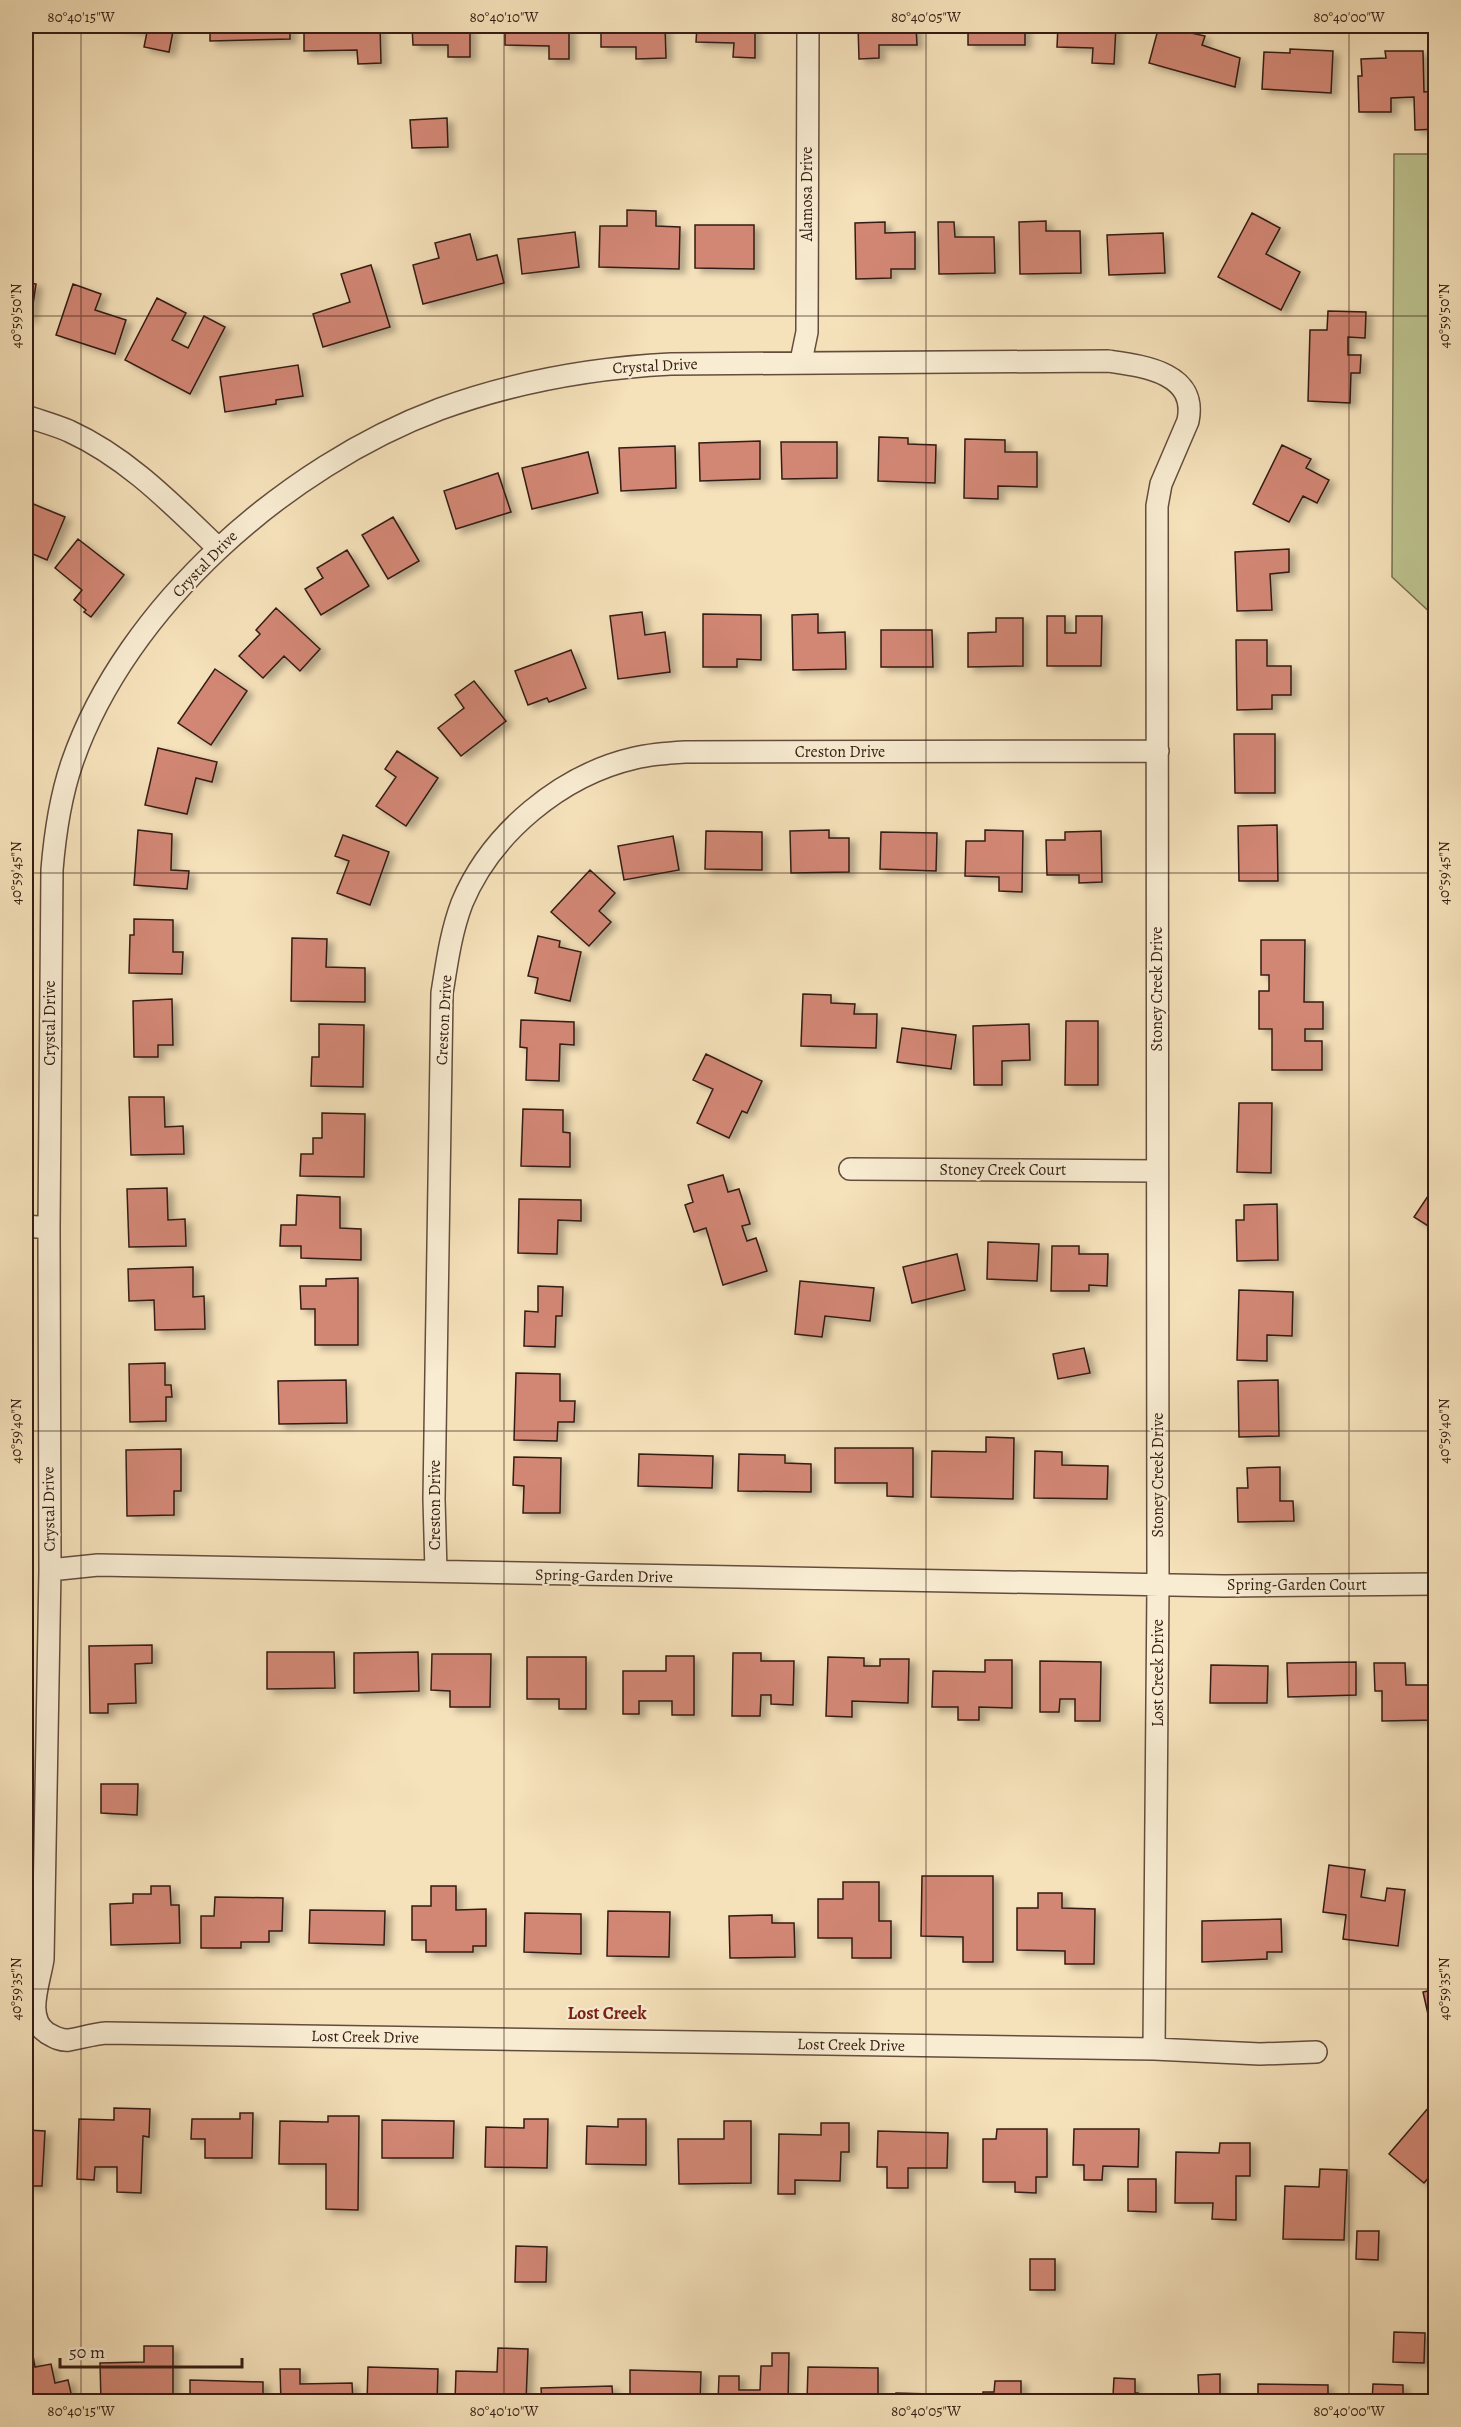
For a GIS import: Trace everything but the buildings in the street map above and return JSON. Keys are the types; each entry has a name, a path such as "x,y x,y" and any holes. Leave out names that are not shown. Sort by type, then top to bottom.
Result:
{"street":[{"name":"Alamosa Drive","path":"801,361 807,333 807,26"},
{"name":"Crystal Drive","path":"50,1570 49,1228 52,870 55,829 62,795 85,730 118,669 156,618 218,548 274,500 335,461 404,424 441,409 511,387 616,367 801,361 864,363 1108,361 1147,366 1166,374 1182,390 1187,400"},
{"name":"Stoney Creek Drive","path":"1158,1584 1157,506 1161,484 1188,421 1187,400"},
{"path":"26,416 68,431 119,459 152,485 218,548"},
{"name":"Creston Drive","path":"436,1571 434,1499 442,993 450,943 462,904 475,877 500,842 530,812 569,785 622,762 653,754 685,752 1158,751"},
{"name":"Stoney Creek Court","path":"850,1169 1156,1171"},
{"path":"26,1226 49,1228"},
{"name":"Spring-Garden Drive","path":"50,1570 98,1565 1158,1584"},
{"name":"Lost Creek Drive","path":"50,1570 43,1959 34,2014 43,2030 56,2039 67,2040 106,2033 1154,2049 1260,2054 1316,2052"},
{"name":"Spring-Garden Court","path":"1158,1584 1436,1584"},
{"name":"Lost Creek Drive","path":"1154,2049 1158,1584"}],"green space":[{"path":"1394,154 1435,154 1435,617 1392,577"}],"district":[{"name":"Lost Creek","path":"607,2013"}]}
